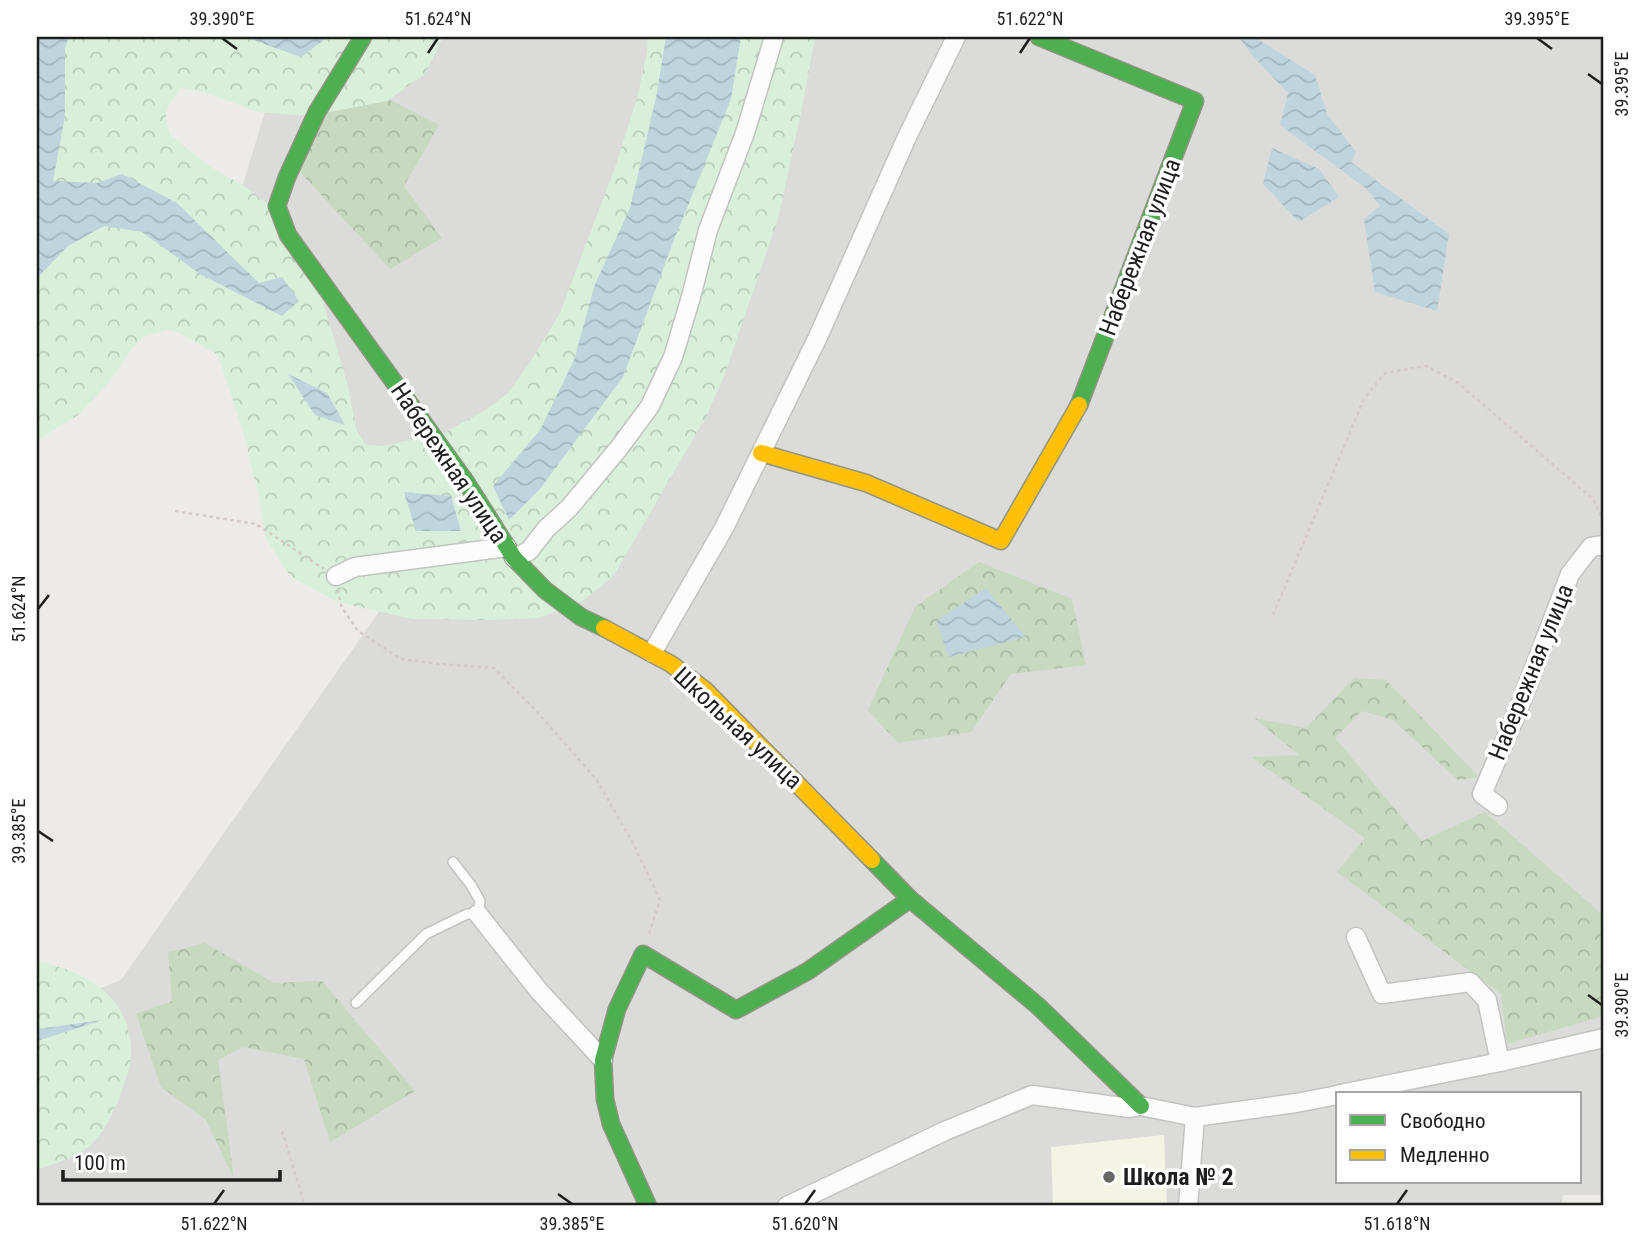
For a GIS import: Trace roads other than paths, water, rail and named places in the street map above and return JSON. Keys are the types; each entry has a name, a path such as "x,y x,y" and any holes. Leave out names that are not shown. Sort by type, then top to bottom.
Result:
{"street":[{"name":"Набережная улица","path":"363,37 339,75 294,159 277,206 288,235 466,482 511,552 529,551 546,529 569,508 650,406 673,357 708,230 745,133 774,37"},
{"path":"652,653 724,528 817,339 907,137 956,37"},
{"name":"Набережная улица","path":"761,453 866,483 1001,541 1079,406 1195,101 1039,37"},
{"name":"Набережная улица","path":"1499,806 1482,794 1518,710 1570,574 1591,547 1604,545"},
{"path":"335,576 355,567 511,552"},
{"name":"Школьная улица","path":"511,552 545,590 581,617 671,664 705,690 910,898 1038,1006 1141,1106"},
{"path":"648,1206 611,1124 603,1060 617,1009 643,954 736,1010 808,971 910,898"},
{"path":"478,914 539,991 603,1060"},
{"path":"1356,937 1382,994 1470,982 1487,1000 1500,1062"},
{"path":"1349,1092 1604,1038"},
{"path":"787,1206 934,1137 1032,1095 1130,1108 1141,1106 1195,1117 1336,1095"},
{"path":"1188,1206 1195,1117"}],"lane":[{"path":"356,1003 426,934 467,914 478,914 480,901 453,862"}],"water":[{"path":"37,37 69,37 65,48 65,116 53,181 97,183 122,174 177,203 259,283 282,277 299,301 282,316 200,274 142,232 104,226 68,246 37,278"},
{"path":"245,37 328,37 301,57"},
{"path":"666,37 741,37 731,99 672,245 623,377 540,489 509,520 493,486 540,430 574,360 595,284 630,208 656,98"},
{"path":"1239,37 1257,37 1315,75 1327,114 1356,152 1351,162 1449,234 1437,311 1375,292 1364,219 1380,206 1367,189 1280,125 1288,93 1251,54"},
{"path":"1272,148 1319,169 1339,197 1299,222 1263,184"},
{"path":"288,374 327,393 345,425 315,415"},
{"path":"404,492 451,496 461,531 416,531"},
{"path":"986,588 1026,637 949,657 936,621"},
{"path":"103,1020 37,1041 37,1029"}],"place":[{"name":"Школа № 2","path":"1109,1177"}]}
